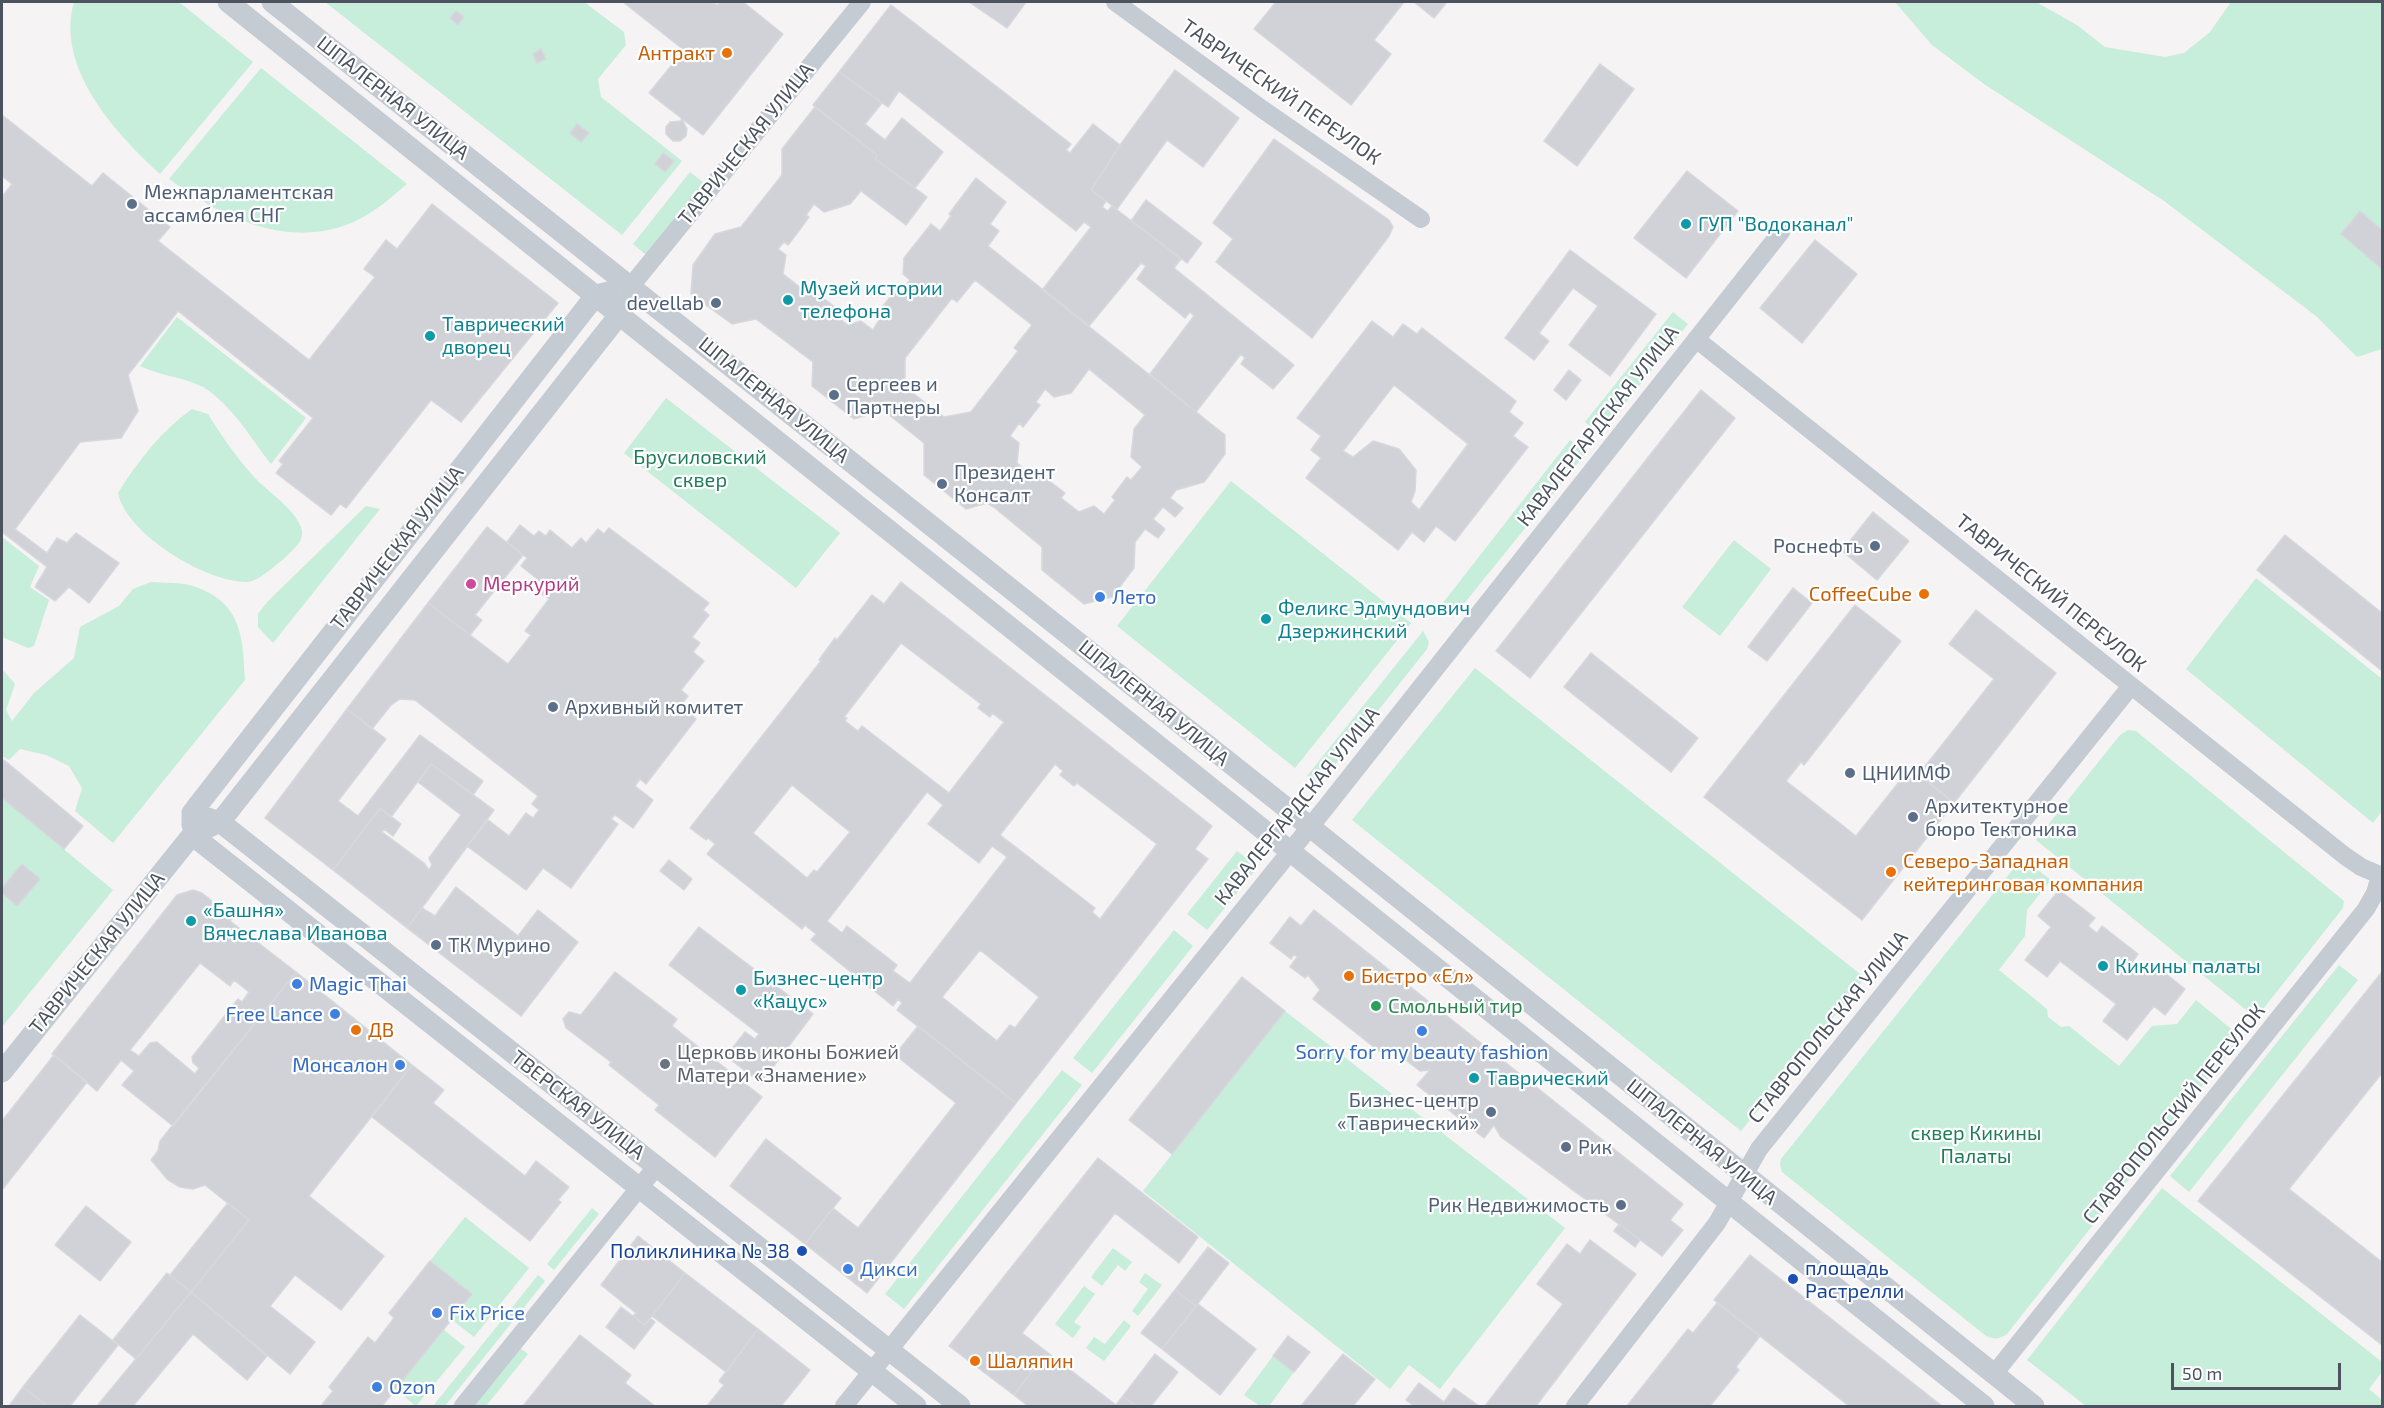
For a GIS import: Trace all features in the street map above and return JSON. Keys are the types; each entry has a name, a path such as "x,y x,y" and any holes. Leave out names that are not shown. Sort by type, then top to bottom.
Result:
{"street":[{"name":"ШПАЛЕРНАЯ УЛИЦА","path":"228,2 1984,1407"},
{"name":"ШПАЛЕРНАЯ УЛИЦА","path":"272,2 1310,826 2034,1407"},
{"name":"ТАВРИЧЕСКАЯ УЛИЦА","path":"2,1072 192,835 220,822 620,314 631,286 862,2"},
{"name":"ТАВРИЧЕСКИЙ ПЕРЕУЛОК","path":"1115,2 1262,109 1421,219"},
{"name":"КАВАЛЕРГАРДСКАЯ УЛИЦА","path":"844,1407 1310,826 1781,232"},
{"path":"596,295 631,286"},
{"name":"ТАВРИЧЕСКАЯ УЛИЦА","path":"192,813 472,451 596,295"},
{"name":"ТАВРИЧЕСКИЙ ПЕРЕУЛОК","path":"1696,339 2345,856 2381,876"},
{"name":"СТАВРОПОЛЬСКАЯ УЛИЦА","path":"1575,1407 1717,1223 1759,1149 2131,686"},
{"path":"192,813 192,835"},
{"name":"ТВЕРСКАЯ УЛИЦА","path":"192,813 220,822 960,1407"},
{"name":"ТВЕРСКАЯ УЛИЦА","path":"192,835 916,1407"},
{"name":"СТАВРОПОЛЬСКИЙ ПЕРЕУЛОК","path":"1994,1374 2366,909 2381,876"},
{"path":"463,1407 656,1167"}],"green space":[{"path":"74,2 179,2 253,62 160,174 108,119 81,74 73,51 70,26"},
{"path":"325,2 584,2 624,32 626,45 598,79 601,97 682,161 622,235"},
{"path":"1895,2 2036,2 2077,25 2105,47 2165,57 2184,53 2210,32 2231,2 2382,2 2382,349 2357,357 2316,316 2164,201 1984,84 1932,45"},
{"path":"261,68 407,184 375,210 344,226 318,232 292,232 266,228 240,220 215,208 169,179"},
{"path":"690,172 704,183 646,255 633,244"},
{"path":"1673,312 1688,324 1601,434 1585,422"},
{"path":"177,317 306,418 271,464 240,422 213,394 196,384 140,366"},
{"name":"Брусиловский сквер","path":"666,398 840,533 796,588 624,453"},
{"path":"192,409 208,414 244,465 288,508 301,527 301,539 295,548 269,571 253,581 231,580 212,574 171,553 136,524 124,509 118,493 151,447"},
{"path":"1570,440 1586,453 1458,611 1447,615 1435,613"},
{"path":"1231,481 1411,623 1295,768 1117,626"},
{"path":"366,506 380,509 273,643 258,627 258,614 268,601"},
{"path":"2,537 39,566 30,587 49,600 34,646 28,648 2,637"},
{"path":"1734,540 1771,569 1720,636 1682,607"},
{"path":"2256,578 2382,679 2382,811 2373,823 2186,669"},
{"path":"151,582 193,586 221,601 230,611 240,635 245,680 113,843 75,811 82,788 69,766 46,755 20,749 9,760 2,756 2,669 15,684 6,710 12,721 34,693 74,658 80,627 119,606 133,589"},
{"path":"1423,631 1429,642 1427,649 1319,785 1307,776"},
{"path":"1475,668 1865,978 1741,1131 1352,820"},
{"path":"2128,730 2136,731 2344,901 2343,908 2256,1018 2036,840 2120,735"},
{"path":"2,798 113,890 2,1027"},
{"path":"1237,851 1258,867 1207,930 1187,914"},
{"name":"сквер Кикины Палаты","path":"2022,858 2051,880 2027,910 2025,936 1999,970 2047,1009 2048,1017 2061,1027 2069,1026 2119,1066 2152,1026 2177,1024 2196,1000 2241,1037 2007,1334 1994,1338 1986,1336 1782,1172 1780,1165 1781,1159"},
{"path":"1174,930 1193,946 1092,1073 1073,1058"},
{"path":"2339,965 2358,980 2189,1192 2170,1176"},
{"path":"1285,1011 1565,1228 1440,1389 1409,1365 1390,1389 1143,1191"},
{"path":"1062,1070 1082,1085 904,1309 885,1294"},
{"path":"2162,1188 2382,1362 2382,1372 2369,1389 2382,1400 2382,1406 2086,1406 2027,1360"},
{"path":"592,1208 599,1214 554,1270 547,1264"},
{"path":"465,1217 529,1268 474,1337 451,1319 471,1293 430,1261"},
{"path":"1113,1248 1132,1262 1125,1271 1118,1265 1102,1286 1091,1277"},
{"path":"1145,1273 1162,1285 1138,1316 1132,1311 1148,1289 1139,1282"},
{"path":"538,1275 545,1281 445,1406 433,1406"},
{"path":"1084,1286 1095,1294 1074,1322 1081,1327 1073,1338 1055,1324"},
{"path":"1124,1320 1131,1326 1104,1361 1086,1348 1094,1337 1105,1344"},
{"path":"443,1329 465,1347 416,1406 395,1389"},
{"path":"520,1348 528,1354 486,1406 473,1406"},
{"path":"1273,1356 1294,1372 1269,1406 1260,1406 1244,1395"}],"building":[{"path":"623,2 712,2 717,5 720,2 743,2 783,34 703,135 649,93 684,50"},
{"path":"969,2 1026,2 1007,28"},
{"path":"1276,2 1404,2 1374,40 1391,54 1351,105 1254,29"},
{"path":"1414,2 1447,2 1434,18"},
{"path":"891,5 1071,144 1066,150 1070,153 1093,124 1120,145 1091,190 1106,201 1102,207 1108,211 1112,206 1181,259 1174,268 1294,365 1273,389 1241,364 1245,358 1241,354 1196,412 1150,374 1194,316 1190,312 1185,318 1137,279 1146,266 1141,263 1089,326 1043,289 1091,227 1084,222 1076,231 899,91 888,107 839,72"},
{"path":"456,11 464,17 458,25 450,18"},
{"path":"541,49 546,59 537,63 533,54"},
{"path":"1600,64 1634,89 1577,166 1544,141"},
{"path":"1175,70 1239,118 1203,167 1167,140 1117,209 1091,190 1120,145"},
{"path":"839,72 882,103 865,124 885,140 902,118 943,152 915,188 875,159 877,155 813,105"},
{"path":"815,107 877,155 875,159 927,197 906,225 861,191 850,204 824,212 814,204 806,215 809,217 788,245 784,242 778,249 786,255 783,274 801,288 804,283 836,308 832,313 848,325 861,321 873,330 882,315 878,312 895,291 899,295 910,280 903,274 904,258 931,224 940,231 951,216 949,214 976,178 1006,202 990,224 999,231 988,246 1225,435 1225,454 1204,482 1176,490 1170,498 1183,508 1175,517 1163,507 1153,519 1165,529 1158,538 1145,529 1135,542 1134,568 1112,597 1084,604 1042,570 1042,547 995,508 987,503 966,509 924,475 924,443 883,410 854,419 812,386 813,362 756,319 732,324 691,294 693,265 715,234 741,227 782,175 782,149","holes":["975,280 1032,325 1014,348 1018,351 971,412 944,417 905,387 905,358 952,298 957,302","1089,369 1145,415 1134,429 1131,457 1142,467 1131,480 1127,477 1112,497 1115,500 1104,514 1094,506 1079,512 1061,498 1065,493 1035,470 1031,475 1017,463 1019,443 1010,436 1019,423 1023,427 1040,405 1036,402 1045,389 1054,397 1071,393"]},
{"name":"Таврический дворец","path":"2,115 92,186 103,173 170,227 158,241 309,360 375,277 364,269 386,240 397,249 432,204 558,303 461,422 431,400 346,508 340,504 331,515 276,473 283,464 279,461 313,418 178,311 128,375 138,411 121,438 80,442 15,529 47,553 57,538 67,543 76,533 119,563 89,603 69,587 55,601 35,587 47,567 2,532 2,197 12,184 2,176"},
{"path":"682,119 687,129 686,136 680,141 673,141 666,134 666,127 670,122"},
{"path":"577,124 589,133 581,142 570,133"},
{"path":"1274,139 1389,220 1393,227 1389,236 1312,338 1216,262 1233,239 1213,223"},
{"path":"663,153 674,161 665,172 655,164"},
{"name":"ГУП \"Водоканал\"","path":"1687,171 1738,211 1686,278 1634,238"},
{"path":"1146,200 1202,243 1187,263 1131,221"},
{"path":"2360,211 2382,230 2382,269 2341,234"},
{"name":"ГУП \"Водоканал\"","path":"1815,240 1857,274 1802,343 1760,308"},
{"path":"1570,250 1656,314 1610,376 1569,345 1598,306 1573,288 1539,333 1549,341 1534,360 1505,338"},
{"path":"1372,321 1393,337 1403,324 1417,334 1422,328 1516,401 1509,412 1523,423 1513,436 1528,447 1455,541 1436,526 1424,542 1412,532 1398,550 1306,478 1321,458 1311,450 1321,436 1297,418","holes":["1394,385 1468,444 1419,510 1411,502 1415,491 1416,470 1399,449 1373,441 1353,457 1343,451"]},
{"path":"1569,370 1581,380 1566,400 1554,390"},
{"path":"1701,390 1735,418 1530,678 1496,651"},
{"name":"Роснефть","path":"1873,512 1909,541 1877,580 1842,551"},
{"name":"Архивный комитет","path":"520,525 534,536 539,531 546,536 550,530 572,548 581,538 586,543 598,529 604,534 609,528 709,603 703,610 709,615 692,637 700,643 693,652 704,661 681,690 688,696 681,705 696,719 646,784 640,779 635,786 653,800 633,828 615,815 611,819 618,824 571,888 543,868 526,890 467,846 488,820 509,836 526,813 533,818 539,810 532,804 538,796 415,700 400,699 391,705 372,729 347,709 428,603 508,664 531,635 525,631 549,599 540,593 546,586 521,566 527,558 507,542"},
{"name":"Меркурий","path":"487,527 523,555 475,615 482,620 470,635 428,603"},
{"path":"2285,535 2382,613 2382,671 2257,570"},
{"path":"901,582 1212,826 1195,849 1208,859 1016,1103 897,1010 902,1003 898,999 893,1006 811,940 816,934 805,925 802,929 707,854 715,844 690,828 821,661 819,660 835,638 837,640 872,595 884,604","holes":["901,643 981,704 978,708 990,717 992,713 1004,722 949,793 862,726 858,731 845,721 847,718 844,717","1055,764 1063,771 1060,775 1074,786 1077,783 1157,844 1100,919 1092,912 1095,908 1000,835","792,785 850,832 817,872 814,870 807,878 753,833","927,792 943,805 928,824 979,863 992,846 1007,857 910,983 893,971 897,965 847,926 842,933 827,921","980,950 1039,997 1015,1028 1010,1025 997,1041 942,997"]},
{"path":"1793,588 1812,603 1767,661 1748,647"},
{"path":"1855,605 1901,641 1804,765 1801,762 1786,781 1856,836 1910,768 1954,803 1862,920 1704,797"},
{"path":"1976,610 2056,673 1954,803 1919,774 1994,679 1949,644"},
{"path":"1591,653 1698,738 1671,772 1564,687"},
{"path":"347,709 386,739 338,801 358,816 420,735 483,781 473,795 431,764 391,817 380,808 333,870 265,818"},
{"path":"4,760 83,826 64,849 2,798 2,763"},
{"path":"431,764 494,810 407,928 333,870 380,808 401,824 393,836 384,829 382,832 424,863 429,870 432,865 429,858 461,815 418,782"},
{"path":"669,860 692,879 684,890 660,871"},
{"path":"22,864 40,879 17,906 2,893 2,888"},
{"path":"456,887 518,936 538,910 578,942 521,1016 407,928 422,908 435,916"},
{"path":"193,890 202,893 211,900 215,908 218,905 234,917 230,921 296,972 173,1126 122,1085 134,1071 121,1060 97,1091 52,1054 177,895","holes":["200,963 230,986 234,980 249,992 242,1002 238,999 192,1057 193,1063 199,1068 195,1074 157,1042 150,1043 139,1056 130,1050"]},
{"name":"Кикины палаты","path":"2059,890 2095,918 2088,926 2097,933 2102,926 2138,954 2133,961 2144,970 2151,962 2185,989 2165,1015 2154,1006 2127,1040 2103,1021 2116,1004 2060,961 2047,977 2025,960 2051,927 2038,916"},
{"name":"Бизнес-центр «Таврический»","path":"1314,910 1683,1204 1670,1220 1683,1230 1662,1256 1501,1137 1494,1125 1484,1138 1417,1085 1430,1070 1420,1071 1390,1048 1384,1055 1313,999 1320,990 1308,975 1305,978 1290,967 1297,957 1294,954 1291,959 1270,943 1290,917 1301,926"},
{"name":"Бизнес-центр «Кацус»","path":"699,927 813,1014 761,1083 726,1056 745,1032 755,1039 759,1034 669,965"},
{"path":"296,972 412,1065 309,1196 384,1256 341,1310 295,1275 270,1306 315,1342 290,1374 191,1292 249,1220 205,1185 193,1189 180,1187 168,1180 151,1160 158,1151 160,1141"},
{"name":"Церковь иконы Божией Матери «Знамение»","path":"615,972 677,1019 672,1026 762,1097 715,1157 655,1110 659,1105 609,1065 611,1062 566,1028 563,1019 569,1012 581,1015"},
{"path":"2382,972 2382,1073 2289,1189 2382,1262 2382,1345 2198,1201"},
{"path":"1242,977 1285,1011 1172,1154 1129,1120"},
{"path":"918,1026 1016,1103 867,1293 805,1244 833,1208 858,1228 956,1103 895,1055"},
{"path":"54,1055 87,1082 2,1190 2,1121"},
{"path":"412,1065 444,1090 433,1103 525,1176 536,1161 569,1187 558,1200 561,1202 530,1241 372,1117"},
{"path":"766,1139 841,1198 805,1244 730,1186"},
{"path":"1098,1158 1198,1237 1179,1263 1115,1213 1022,1333 1047,1352 1014,1395 949,1346"},
{"path":"228,1203 249,1220 191,1292 170,1275"},
{"path":"86,1206 131,1242 100,1281 55,1245"},
{"path":"1619,1224 1640,1240 1635,1247 1614,1231"},
{"path":"638,1236 685,1273 645,1325 633,1316 636,1313 601,1285"},
{"path":"1590,1240 1636,1274 1536,1406 1485,1406 1563,1304 1537,1284 1567,1244 1580,1254"},
{"path":"1208,1247 1229,1263 1196,1306 1175,1290"},
{"path":"1750,1255 1942,1406 1849,1406 1714,1300"},
{"path":"430,1261 472,1294 382,1406 321,1406 333,1391 329,1387 368,1337 375,1343 394,1318 389,1313"},
{"path":"167,1273 191,1292 136,1359 113,1340"},
{"path":"685,1273 758,1329 726,1372 652,1316"},
{"path":"1175,1290 1196,1306 1162,1349 1141,1333"},
{"path":"191,1292 267,1356 247,1380 193,1334 133,1406 97,1406"},
{"path":"1717,1303 1760,1336 1736,1367 1739,1370 1710,1406 1627,1406 1688,1329 1693,1333"},
{"path":"1198,1304 1256,1349 1220,1395 1162,1349"},
{"path":"621,1307 645,1325 650,1318 655,1322 634,1349 606,1327"},
{"path":"80,1315 118,1345 70,1406 47,1406 23,1387"},
{"path":"758,1329 810,1370 781,1406 707,1406 724,1385 719,1381"},
{"path":"580,1335 631,1375 625,1383 655,1406 523,1406"},
{"path":"1288,1336 1310,1352 1294,1372 1273,1356"},
{"path":"1047,1352 1116,1405 1028,1406 1014,1395"},
{"path":"1155,1354 1178,1372 1151,1406 1136,1406 1123,1396"},
{"path":"1343,1354 1375,1379 1353,1406 1301,1406"},
{"path":"1419,1383 1444,1402 1454,1388 1479,1406 1414,1406 1406,1400"},
{"path":"23,1387 47,1406 9,1406"},
{"path":"1123,1396 1134,1405 1115,1406"}],"place":[{"name":"Антракт","path":"727,53"},
{"name":"Межпарламентская ассамблея СНГ","path":"132,204"},
{"name":"ГУП \"Водоканал\"","path":"1686,224"},
{"name":"Музей истории телефона","path":"788,300"},
{"name":"devellab","path":"716,303"},
{"name":"Таврический дворец","path":"430,336"},
{"name":"Сергеев и Партнеры","path":"834,395"},
{"name":"Президент Консалт","path":"942,484"},
{"name":"Роснефть","path":"1875,546"},
{"name":"Меркурий","path":"471,584"},
{"name":"CoffeeCube","path":"1924,594"},
{"name":"Лето","path":"1100,597"},
{"name":"Феликс Эдмундович Дзержинский","path":"1266,619"},
{"name":"Архивный комитет","path":"553,707"},
{"name":"ЦНИИМФ","path":"1850,773"},
{"name":"Архитектурное бюро Тектоника","path":"1913,817"},
{"name":"Северо-Западная кейтеринговая компания","path":"1891,872"},
{"name":"«Башня» Вячеслава Иванова","path":"191,921"},
{"name":"ТК Мурино","path":"436,945"},
{"name":"Кикины палаты","path":"2103,966"},
{"name":"Бистро «Ел»","path":"1349,976"},
{"name":"Magic Thai","path":"297,984"},
{"name":"Бизнес-центр «Кацус»","path":"741,990"},
{"name":"Смольный тир","path":"1376,1006"},
{"name":"Free Lance","path":"335,1014"},
{"name":"ДВ","path":"356,1030"},
{"name":"Sorry for my beauty fashion","path":"1422,1031"},
{"name":"Церковь иконы Божией Матери «Знамение»","path":"665,1064"},
{"name":"Монсалон","path":"400,1065"},
{"name":"Таврический","path":"1474,1078"},
{"name":"Бизнес-центр «Таврический»","path":"1491,1112"},
{"name":"Рик","path":"1566,1147"},
{"name":"Рик Недвижимость","path":"1621,1205"},
{"name":"Поликлиника № 38","path":"802,1251"},
{"name":"Дикси","path":"848,1269"},
{"name":"площадь Растрелли","path":"1793,1279"},
{"name":"Fix Price","path":"437,1313"},
{"name":"Шаляпин","path":"975,1361"},
{"name":"Ozon","path":"377,1387"}]}
